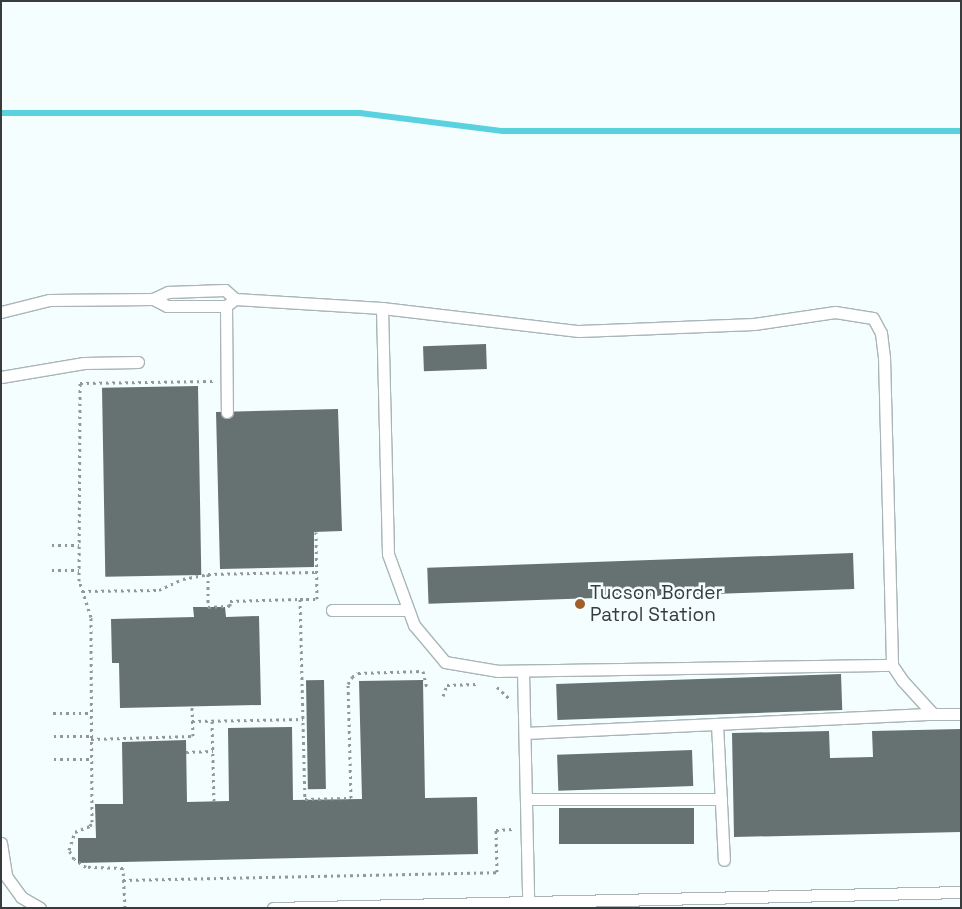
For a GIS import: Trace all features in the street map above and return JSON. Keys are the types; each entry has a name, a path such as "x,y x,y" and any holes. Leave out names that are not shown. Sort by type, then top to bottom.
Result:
{"lane":[{"path":"1,312 49,300 153,299 167,306 231,302 382,308 579,331 754,324 835,312 873,318 881,332 884,357 892,665 902,680 933,714"},
{"path":"226,412 231,302"},
{"path":"382,308 388,554 406,610 414,625 445,662 498,671 892,665"},
{"path":"1,377 84,363 138,362"},
{"path":"332,610 406,610"},
{"path":"523,671 528,900"},
{"path":"524,733 961,714"},
{"path":"717,724 724,860"},
{"path":"526,799 721,798"},
{"path":"1,843 6,876 21,897 40,908"},
{"path":"273,908 528,900 961,892"}],"path":[{"path":"124,908 123,868 80,865 69,850 75,832 92,822 90,759 91,618 82,591 79,570 80,382 226,381"},
{"path":"208,574 208,606 230,606 230,601 317,599 316,532"},
{"path":"52,544 79,545"},
{"path":"52,570 79,570"},
{"path":"82,591 159,590 183,579 208,574 317,572"},
{"path":"300,599 305,799 351,798 348,684 352,677 358,673 423,671 427,688"},
{"path":"443,696 447,685 479,684"},
{"path":"493,686 506,694 511,702"},
{"path":"54,736 90,738 193,736 192,706"},
{"path":"53,713 90,713"},
{"path":"192,721 303,719"},
{"path":"212,721 214,801"},
{"path":"186,752 213,751"},
{"path":"54,759 90,759"},
{"path":"123,880 497,872 496,830 514,829 514,819"}],"building":[{"path":"486,344 487,369 424,371 423,346"},
{"path":"198,386 201,575 105,577 102,388"},
{"path":"338,409 342,531 314,532 314,567 220,569 216,412"},
{"path":"853,553 854,589 429,604 427,568"},
{"path":"193,607 225,607 226,617 259,616 261,705 120,708 119,663 112,663 111,619 194,617"},
{"path":"841,674 842,710 557,720 556,684"},
{"path":"306,680 324,680 326,789 308,789"},
{"path":"423,680 425,798 477,797 478,854 78,863 78,838 96,838 95,804 123,804 122,742 186,740 187,802 229,801 228,728 292,727 293,800 362,799 359,681"},
{"path":"961,729 961,832 734,837 732,733 829,731 830,758 873,757 872,731"},
{"path":"692,750 693,786 558,791 557,755"},
{"path":"559,808 694,808 694,844 559,844"}],"waterway":[{"path":"1,113 360,113 503,131 961,131"}],"place":[{"name":"Tucson Border Patrol Station","path":"580,604"}]}
